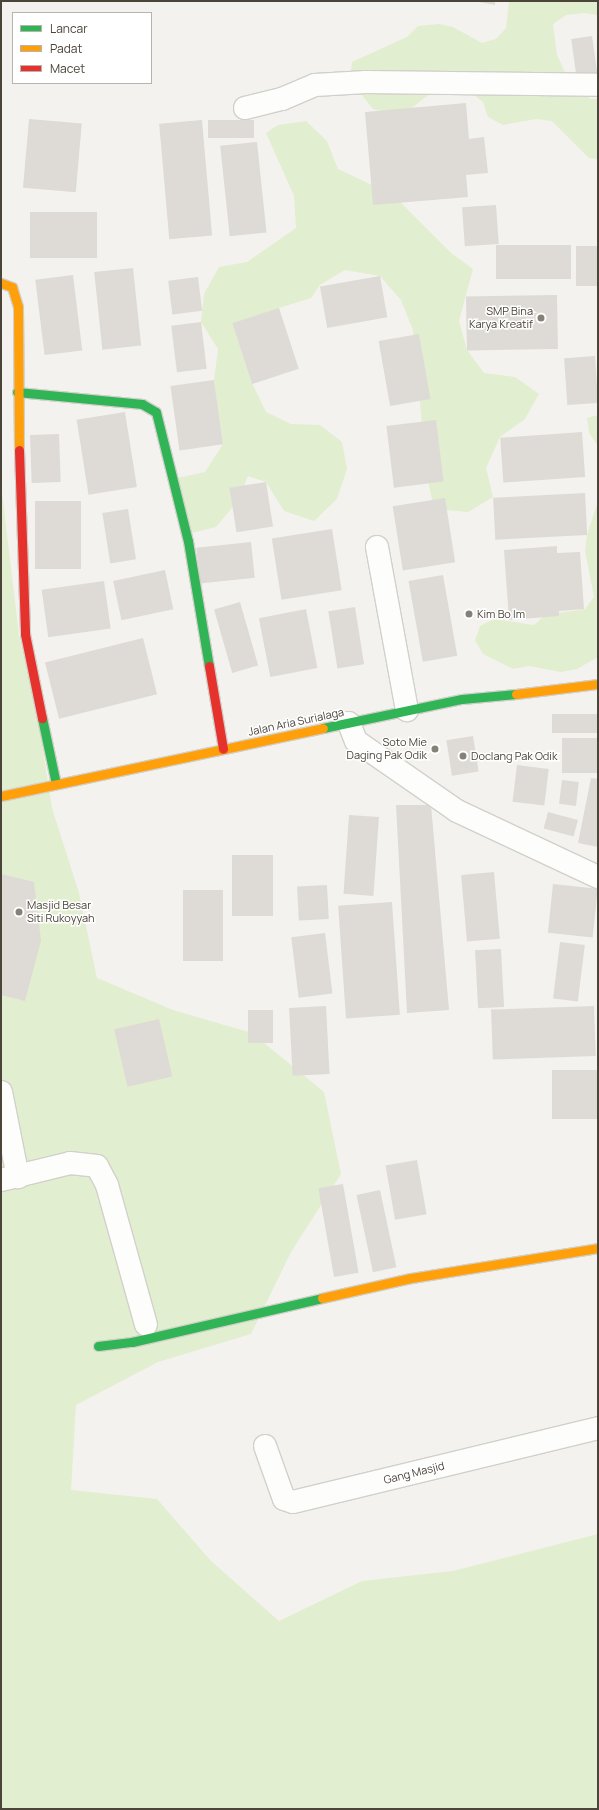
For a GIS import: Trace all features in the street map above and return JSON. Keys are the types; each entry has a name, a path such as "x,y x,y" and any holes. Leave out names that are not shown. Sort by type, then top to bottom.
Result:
{"street":[{"path":"245,108 282,99 315,85 366,82 598,85"},
{"path":"1,283 12,287 17,295 17,392 25,634 56,784"},
{"path":"17,392 142,404 156,412 188,541 223,749"},
{"path":"377,547 407,710"},
{"name":"Jalan Aria Surialaga","path":"1,796 462,699 570,690 598,684"},
{"path":"349,723 356,741 457,811 598,877"},
{"path":"1,1092 9,1178 70,1163 97,1166 107,1185 146,1324"},
{"path":"98,1346 132,1342 411,1278 598,1248"},
{"name":"Gang Masjid","path":"265,1446 284,1499 293,1502 598,1428"}],"green space":[{"path":"509,1 598,1 598,15 584,13 566,15 553,24 557,55 569,81 580,92 591,99 598,99 598,159 589,158 552,121 536,119 503,125 488,117 483,102 469,91 436,89 409,110 391,113 373,109 350,80 352,62 407,37 418,26 439,24 453,27 482,43 496,39 506,28"},
{"path":"306,121 327,141 338,169 393,195 451,253 473,269 459,321 467,350 484,373 515,377 539,394 525,419 500,437 486,468 493,497 468,512 434,509 427,476 413,330 401,300 380,276 345,270 320,285 311,298 279,308 261,324 251,353 252,383 266,412 291,424 320,425 342,442 347,469 337,499 314,521 284,511 266,482 248,476 237,502 216,527 192,533 178,478 205,472 223,444 214,380 218,349 201,322 204,294 219,267 247,262 296,228 294,196 266,133 278,125"},
{"path":"598,415 598,446 589,433 587,418"},
{"path":"1,484 19,635 38,718 52,808 79,893 97,978 173,1010 252,1033 324,1092 341,1174 291,1252 251,1334 158,1362 76,1405 71,1490 157,1499 211,1561 279,1621 362,1581 453,1571 598,1534 598,1809 1,1809"},
{"path":"598,501 598,657 577,669 561,672 529,666 513,669 483,654 475,640 480,626 494,619 534,625 545,615 585,609 594,597 585,551 587,535"}],"building":[{"path":"474,1 495,1 495,5"},
{"path":"592,36 598,78 577,81 571,39"},
{"path":"466,103 469,139 484,137 488,173 466,175 468,197 373,205 365,112"},
{"path":"29,119 82,124 76,192 23,188"},
{"path":"202,120 212,236 169,239 159,124"},
{"path":"208,120 254,120 254,138 208,138"},
{"path":"257,142 267,233 230,236 220,146"},
{"path":"496,205 499,244 465,246 462,207"},
{"path":"30,212 97,212 97,258 30,258"},
{"path":"496,245 571,245 571,279 496,279"},
{"path":"576,246 598,246 598,286 576,286"},
{"path":"133,268 141,346 102,350 94,272"},
{"path":"73,275 82,350 45,355 35,280"},
{"path":"380,276 387,317 327,328 320,287"},
{"path":"198,277 202,311 172,314 168,281"},
{"path":"557,295 558,349 467,351 466,297"},
{"path":"279,308 299,369 252,384 232,323"},
{"path":"201,322 207,369 177,372 171,326"},
{"path":"419,334 430,399 390,406 379,341"},
{"path":"595,356 598,403 567,405 564,358"},
{"path":"214,380 223,444 179,450 170,386"},
{"path":"125,412 137,487 88,495 77,420"},
{"path":"436,420 444,482 394,488 386,426"},
{"path":"582,432 585,477 503,483 500,438"},
{"path":"59,434 61,482 32,483 30,435"},
{"path":"266,482 273,526 236,532 229,488"},
{"path":"585,493 587,535 495,540 493,498"},
{"path":"445,498 455,562 403,570 393,506"},
{"path":"35,501 81,501 81,569 35,569"},
{"path":"128,509 136,559 110,563 102,513"},
{"path":"332,529 342,590 281,600 272,539"},
{"path":"251,542 255,578 200,584 196,548"},
{"path":"557,546 557,553 580,552 584,609 559,611 559,616 509,620 504,550"},
{"path":"165,570 173,609 121,620 113,581"},
{"path":"443,575 457,656 423,662 409,581"},
{"path":"104,581 111,629 48,637 42,590"},
{"path":"240,602 258,665 232,673 214,609"},
{"path":"355,607 364,664 337,669 328,611"},
{"path":"306,609 317,668 270,677 259,618"},
{"path":"143,638 157,694 59,719 45,662"},
{"path":"552,714 598,714 598,733 552,733"},
{"name":"Doclang Pak Odik","path":"473,736 479,772 452,776 446,740"},
{"path":"562,738 598,738 598,773 562,773"},
{"path":"517,765 549,769 544,806 512,802"},
{"path":"591,778 598,779 598,847 578,843"},
{"path":"562,780 579,782 576,806 559,804"},
{"path":"396,805 431,805 449,1010 407,1013"},
{"path":"548,812 578,820 574,836 544,828"},
{"path":"349,815 379,817 373,896 343,894"},
{"path":"232,855 273,855 273,916 232,916"},
{"path":"494,872 500,939 467,942 461,875"},
{"name":"Masjid Besar Siti Rukoyyah","path":"1,874 34,882 41,941 25,1001 1,995"},
{"path":"553,884 598,889 593,937 548,933"},
{"path":"327,885 329,919 299,921 297,887"},
{"path":"183,890 223,890 223,961 183,961"},
{"path":"392,902 400,1015 346,1018 338,906"},
{"path":"325,933 332,994 299,998 291,937"},
{"path":"560,942 585,945 578,1002 553,999"},
{"path":"501,949 504,1007 478,1008 475,950"},
{"path":"326,1006 330,1074 293,1076 289,1008"},
{"path":"594,1006 596,1056 493,1060 491,1010"},
{"path":"248,1010 273,1010 273,1043 248,1043"},
{"path":"159,1019 172,1076 127,1087 114,1029"},
{"path":"552,1070 598,1070 598,1119 552,1119"},
{"path":"417,1160 427,1214 395,1220 385,1166"},
{"path":"343,1184 359,1273 334,1277 318,1188"},
{"path":"380,1190 396,1267 373,1272 357,1195"}],"traffic: fast":[{"path":"17,392 142,404 156,412 188,541 209,666"},
{"path":"323,728 462,699 516,694"},
{"path":"42,718 56,784"},
{"path":"98,1346 132,1342 322,1298"}],"traffic: slow":[{"path":"1,283 12,287 18,307 19,450"},
{"path":"516,694 598,684"},
{"path":"1,796 323,728"},
{"path":"322,1298 411,1278 598,1248"}],"traffic: jam":[{"path":"19,450 25,634 42,718"},
{"path":"209,666 223,749"}],"place":[{"name":"SMP Bina Karya Kreatif","path":"541,318"},
{"name":"Kim Bo Im","path":"469,614"},
{"name":"Soto Mie Daging Pak Odik","path":"435,749"},
{"name":"Doclang Pak Odik","path":"463,756"},
{"name":"Masjid Besar Siti Rukoyyah","path":"19,912"}]}
